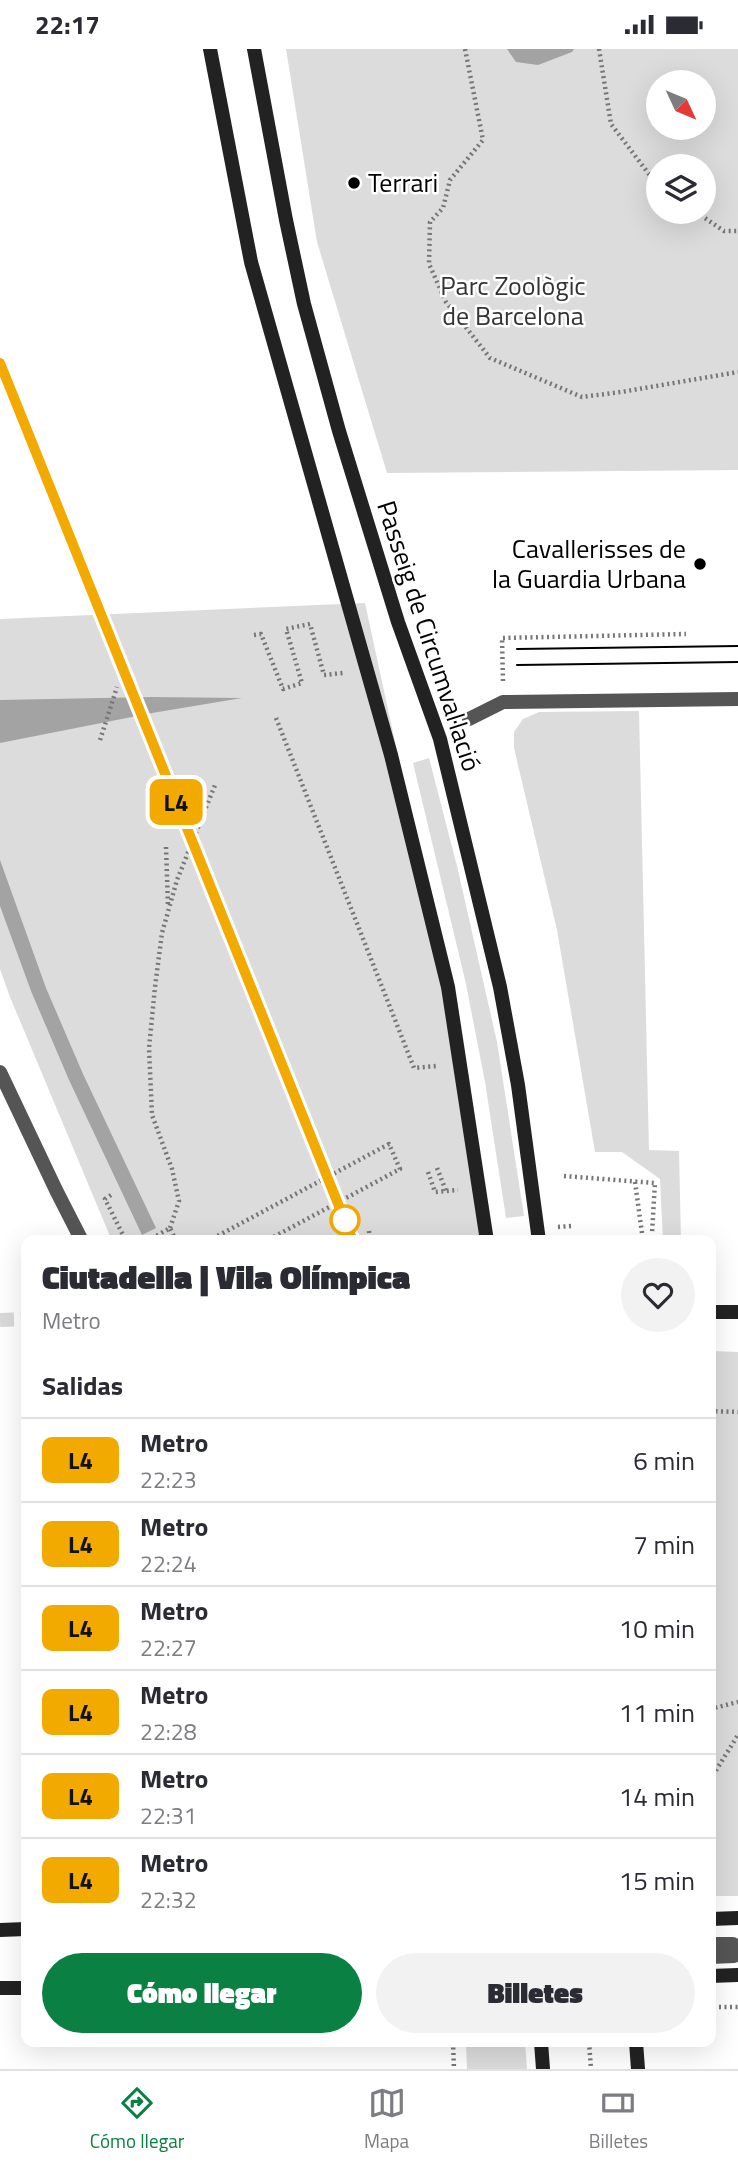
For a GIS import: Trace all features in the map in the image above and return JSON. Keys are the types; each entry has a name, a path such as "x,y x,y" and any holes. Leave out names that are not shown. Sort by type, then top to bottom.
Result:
{"street":[{"path":"210,49 251,263 391,755 448,987 486,1235"},
{"name":"Passeig de Circumval·lació","path":"254,49 304,304 339,431 398,622 440,739 500,987 518,1085 538,1235"},
{"path":"469,719 503,702 738,699"},
{"path":"0,1072 55,1191 79,1235"},
{"path":"716,1313 738,1312"},
{"path":"716,1919 738,1918"},
{"path":"0,1930 21,1929"},
{"path":"716,1944 733,1944 734,1956 716,1957"},
{"path":"716,1976 738,1975"},
{"path":"0,1988 21,1988"},
{"path":"541,2047 543,2069"},
{"path":"636,2047 638,2069"}],"path":[{"path":"465,49 483,140 450,180 443,208 430,222 429,264 446,302 490,358 582,397 621,393 738,372"},
{"path":"599,49 611,124 646,170"},
{"path":"714,224 724,231 738,231"},
{"path":"254,635 261,634 283,689 302,683 286,629 310,624 324,675 344,673"},
{"path":"503,702 502,638 686,634"},
{"path":"100,740 117,687"},
{"path":"276,718 414,1067 441,1066"},
{"path":"173,1235 170,1229 178,1201 172,1169 152,1115 149,1048 162,933 184,860 215,785"},
{"path":"166,847 168,912"},
{"path":"219,1235 389,1144 400,1169 277,1235"},
{"path":"437,1168 446,1191"},
{"path":"428,1171 435,1192 462,1190"},
{"path":"564,1176 655,1183 652,1233"},
{"path":"635,1182 642,1233"},
{"path":"111,1195 104,1199 122,1235"},
{"path":"158,1235 170,1229"},
{"path":"369,1231 369,1235"},
{"path":"716,1411 738,1412"},
{"path":"716,1708 738,1702"},
{"path":"716,1770 738,1735"},
{"path":"719,2007 738,2007"},
{"path":"453,2047 454,2069"},
{"path":"589,2047 591,2069"}],"green space":[{"name":"Parc Zoològic de Barcelona","path":"286,49 738,49 738,470 387,473 317,242"},
{"path":"365,603 448,987 486,1235 109,1235 0,969 0,619"},
{"path":"639,711 649,1150 679,1151 681,1235 663,1235 660,1179 622,1152 595,1152 557,930 514,748 514,732 523,719 539,712"},
{"path":"429,758 497,1042 524,1216 506,1218 485,1082 466,984 413,763"},
{"path":"716,1351 738,1352 738,1896 716,1896"},
{"path":"466,2047 525,2047 527,2069 467,2069"}],"shaded area":[{"path":"507,49 574,49 538,65 516,62"},
{"path":"242,698 0,743 0,700"},
{"path":"0,860 46,988 83,1074 156,1228 142,1235 69,1080 31,991 0,906"}],"tunnel":[{"path":"0,1320 21,1319"}],"tram line":[{"path":"517,649 738,646"},
{"path":"517,665 738,662"}],"metro line":[{"name":"L4","path":"0,363 351,1235"}],"place":[{"name":"Terrari","path":"354,183"},
{"name":"Cavallerisses de la Guardia Urbana","path":"700,564"}]}
